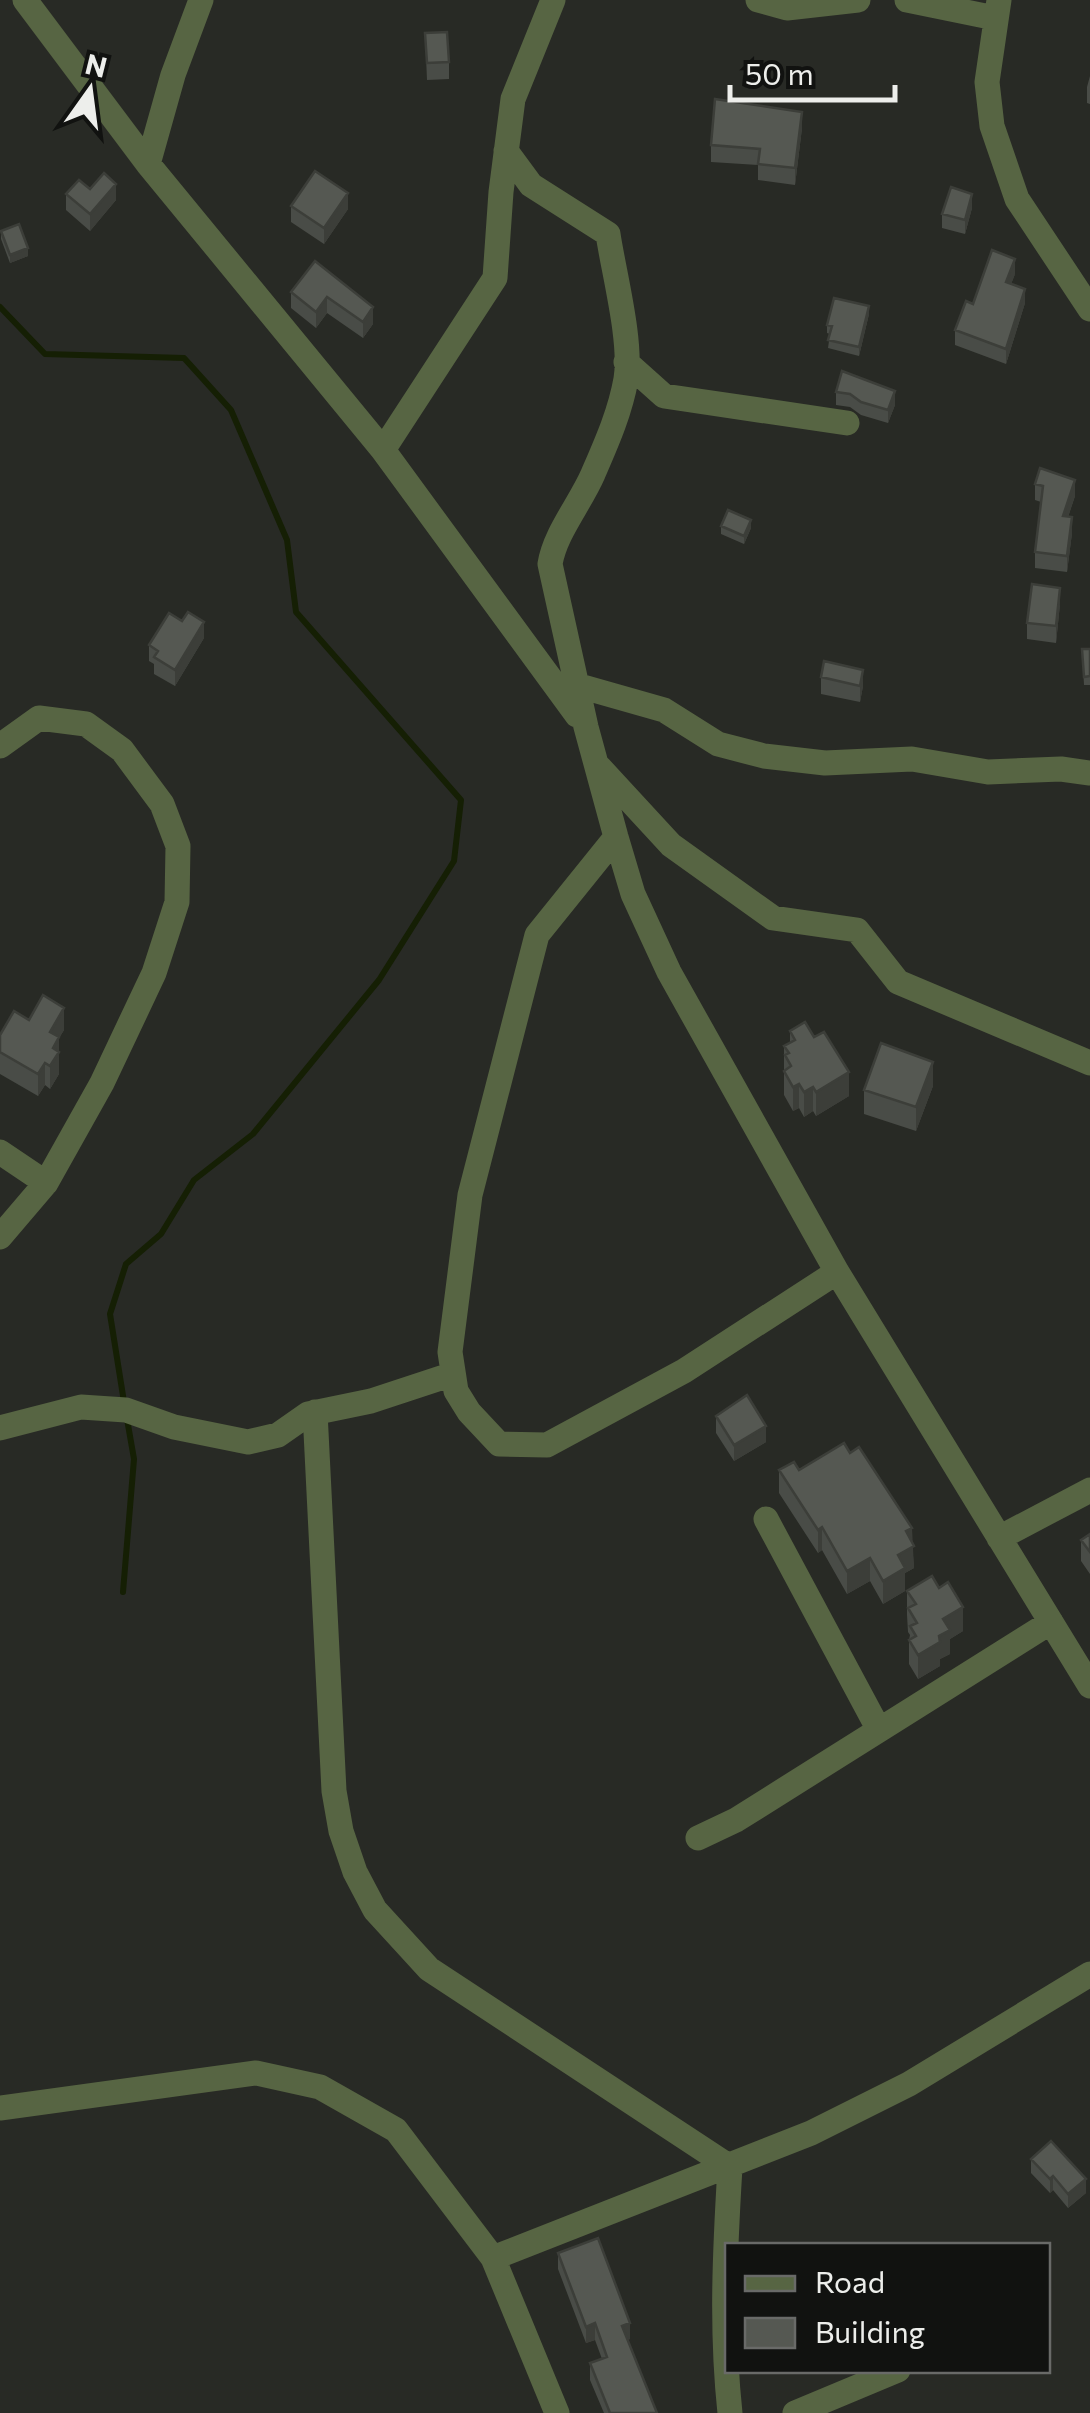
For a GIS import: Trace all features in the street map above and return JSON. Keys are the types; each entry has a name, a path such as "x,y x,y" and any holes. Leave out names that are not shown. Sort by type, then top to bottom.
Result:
{"street":[{"path":"24,0 148,164 383,450 586,728"},
{"path":"148,164 164,103 201,0"},
{"path":"383,450 495,278 513,99 552,0"},
{"path":"758,0 787,8 858,0"},
{"path":"908,0 998,9 986,82 992,126 1017,198 1090,309"},
{"path":"506,151 530,185 608,234 626,376 617,415 578,505 553,547 550,564 586,728 633,894 669,972 836,1272 1090,1686"},
{"path":"626,362 664,396 846,423"},
{"path":"576,685 664,710 718,744 764,756 825,764 912,760 988,772 1090,772"},
{"path":"0,746 40,718 86,724 122,750 162,804 178,846 178,902 154,973 102,1083 46,1182 0,1237"},
{"path":"596,764 670,845 773,918 857,930 898,982 1090,1064"},
{"path":"616,837 537,935 521,989 470,1195 450,1352 456,1391 469,1412 499,1444 548,1445 684,1371 836,1272"},
{"path":"0,1152 46,1182"},
{"path":"0,1428 81,1407 126,1410 174,1426 248,1442 278,1435 315,1412 371,1401 454,1374"},
{"path":"315,1412 334,1791 350,1858 374,1910 429,1968 730,2167"},
{"path":"999,1538 1090,1490"},
{"path":"766,1519 879,1730"},
{"path":"698,1838 736,1820 1051,1622"},
{"path":"493,2258 811,2132 909,2084 1090,1974"},
{"path":"0,2108 256,2073 320,2087 396,2130 493,2258 557,2413"},
{"path":"726,2243 730,2167"},
{"path":"725,2253 725,2368"},
{"path":"726,2373 730,2413"},
{"path":"795,2413 891,2373"}],"building":[{"path":"447,32 449,62 427,63 425,33"},
{"path":"715,99 802,112 795,168 758,164 760,149 711,145"},
{"path":"315,171 348,193 324,228 291,206"},
{"path":"104,173 116,184 90,214 66,194 79,180 90,189"},
{"path":"951,187 972,194 965,220 942,214"},
{"path":"19,224 28,248 10,255 1,231"},
{"path":"992,250 1015,259 1006,282 1025,289 1006,349 955,330 966,301 973,304"},
{"path":"315,261 373,307 363,322 327,297 316,312 291,292"},
{"path":"834,298 869,306 859,347 828,340 832,326 827,325"},
{"path":"842,371 895,391 888,410 836,392"},
{"path":"1040,468 1075,480 1063,516 1072,517 1067,556 1035,552 1043,486 1035,484"},
{"path":"728,510 751,520 744,536 721,526"},
{"path":"1032,584 1060,588 1056,626 1027,623"},
{"path":"188,612 204,622 175,670 154,657 158,651 149,645 169,613 182,621"},
{"path":"1082,649 1090,649 1090,676 1084,677"},
{"path":"824,661 863,670 860,686 821,677"},
{"path":"43,995 64,1008 50,1032 59,1037 53,1048 59,1052 50,1066 45,1063 38,1074 0,1052 0,1035 14,1011 29,1020"},
{"path":"805,1022 814,1037 824,1032 849,1072 816,1092 813,1087 804,1092 799,1084 793,1087 784,1071 791,1066 784,1046 795,1040 790,1031"},
{"path":"881,1043 933,1062 916,1107 864,1090"},
{"path":"747,1395 766,1426 734,1445 716,1416"},
{"path":"844,1443 850,1453 859,1447 912,1528 906,1531 914,1546 898,1555 905,1568 883,1581 870,1558 847,1571 822,1527 818,1530 779,1470 794,1462 799,1470"},
{"path":"1090,1534 1090,1552 1081,1540"},
{"path":"932,1576 939,1588 948,1582 963,1607 943,1619 950,1630 939,1636 940,1642 918,1655 909,1640 916,1636 910,1626 917,1623 908,1608 916,1604 907,1591"},
{"path":"1051,2141 1086,2179 1068,2194 1031,2159"},
{"path":"598,2238 630,2323 622,2326 657,2413 610,2413 590,2363 607,2357 595,2323 586,2327 558,2253"}],"waterway":[{"path":"0,307 45,354 184,358 231,410 287,540 296,612 461,800 454,861 379,980 253,1134 194,1180 161,1234 126,1264 110,1314 124,1402"},
{"path":"123,1592 134,1459 127,1419"}]}
